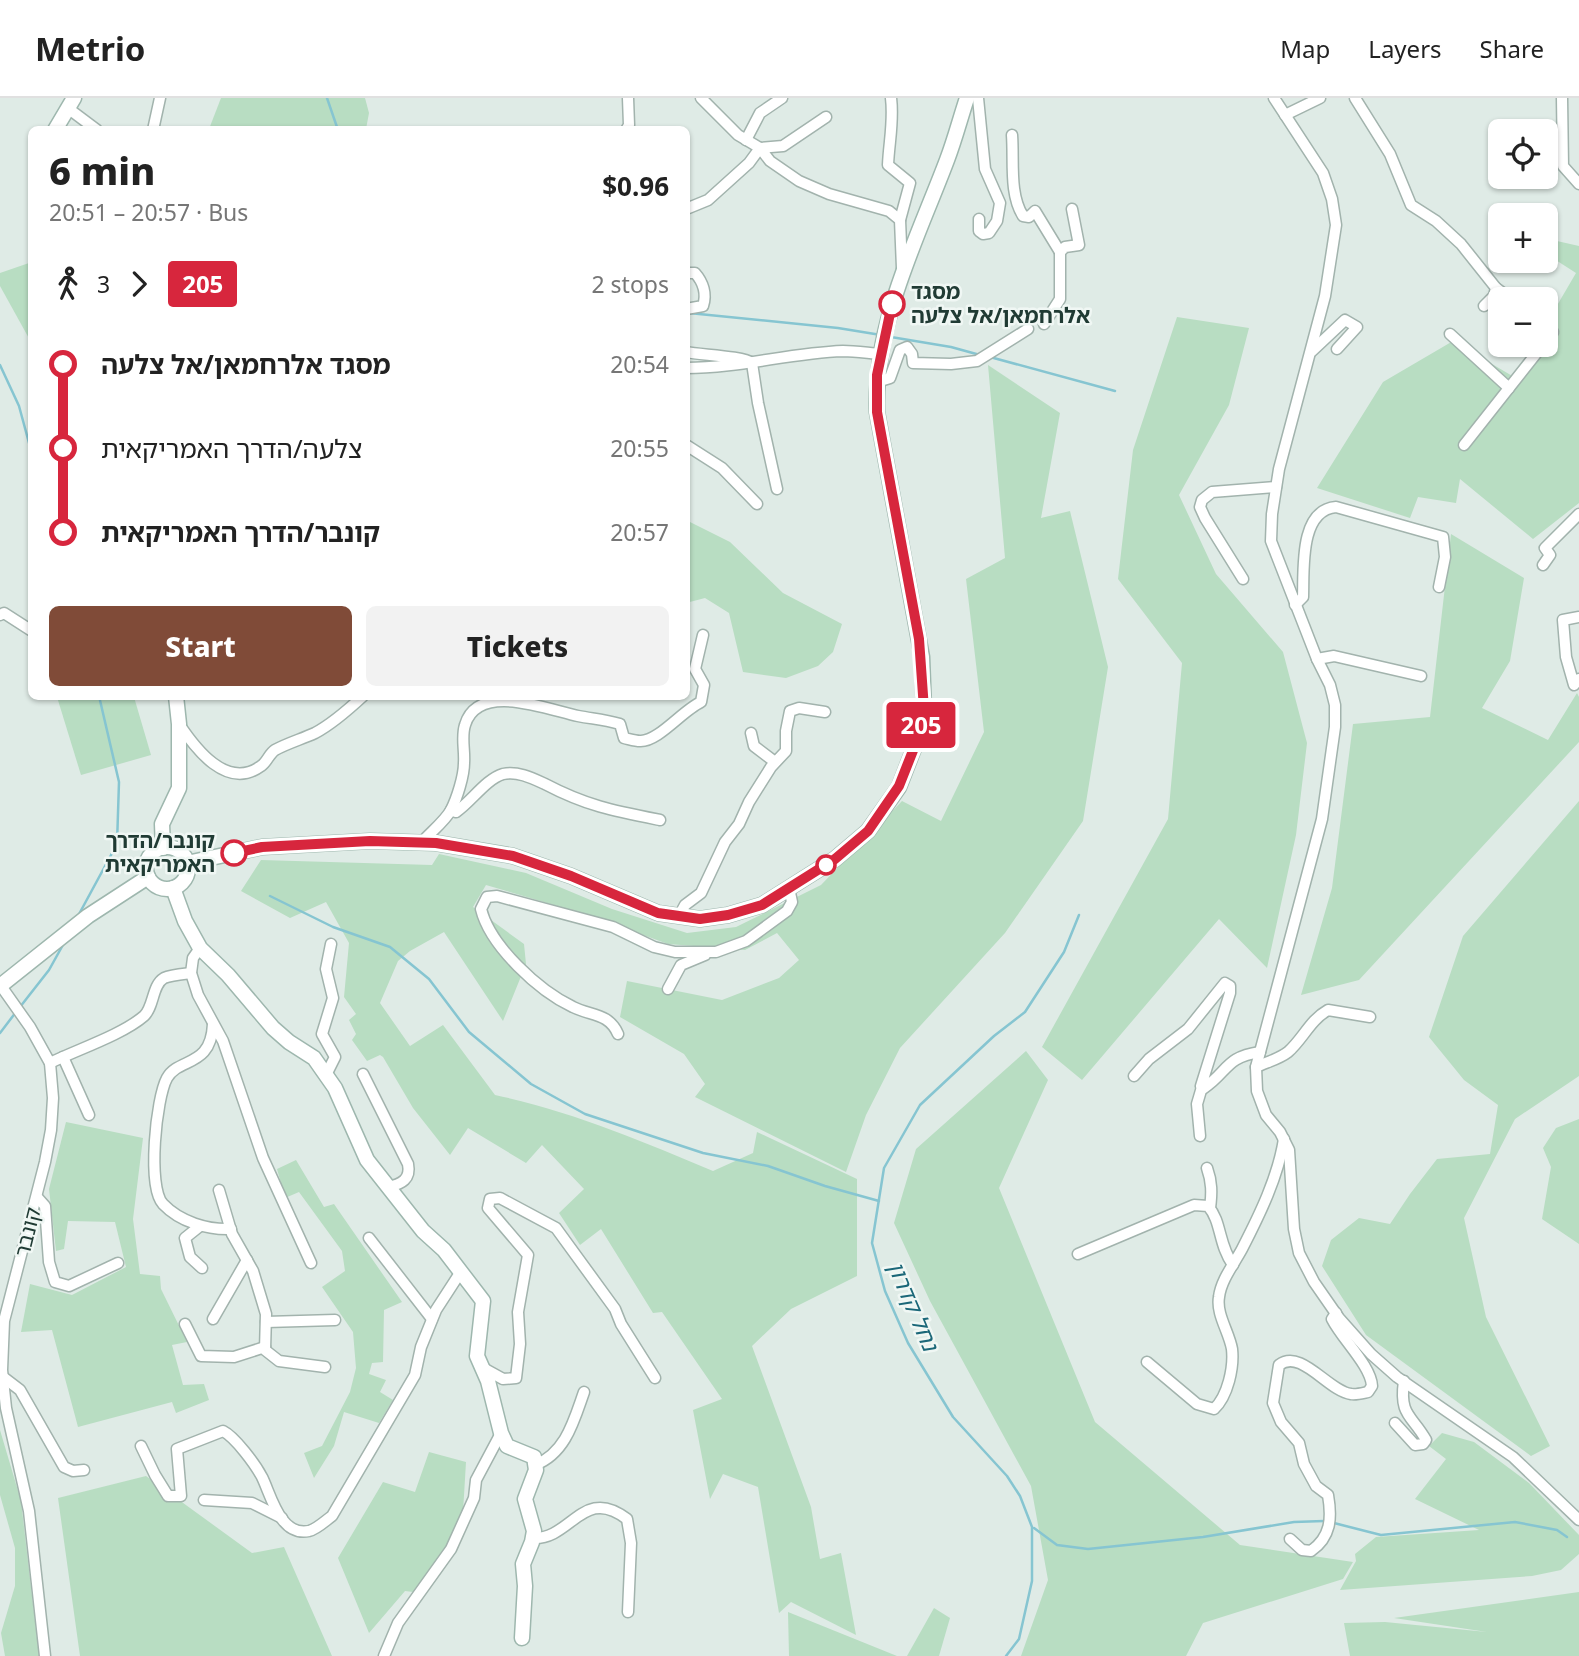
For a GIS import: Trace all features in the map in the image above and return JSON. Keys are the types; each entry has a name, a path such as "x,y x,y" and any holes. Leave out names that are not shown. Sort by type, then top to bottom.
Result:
{"main road":[{"path":"187,863 262,847 370,841 422,842 513,856 571,876 658,913 700,919 728,915 762,905 835,859 868,831 899,786 916,743 924,709 922,657 877,412 877,382 881,354 902,270 947,159 967,98"},
{"path":"58,126 72,103"},
{"path":"163,848 162,824 179,788 176,700"},
{"path":"163,848 181,853 187,863 186,876 173,888 156,886 148,877 146,865 149,859 163,848"},
{"path":"1,986 88,916 148,877"},
{"path":"173,888 185,921 200,948 228,975 273,1028 314,1058 335,1088 367,1160 424,1231 444,1250 483,1301 477,1356 483,1368 501,1433 507,1446 534,1457 536,1470 525,1499 533,1538 523,1564 525,1586 522,1638"}],"street":[{"path":"154,126 160,98"},
{"path":"628,98 628,126"},
{"path":"701,98 738,135 760,148 770,162 805,185 889,211 900,220"},
{"path":"746,140 761,113 782,98"},
{"path":"891,98 894,119 889,136 887,165 910,183 900,220 902,270"},
{"path":"978,98 985,169 1000,203 998,221 993,230 984,234 979,231 979,219"},
{"path":"1274,98 1323,173 1332,199 1336,225 1325,296 1276,488 1271,541 1317,659 1330,685 1335,705 1332,761 1322,819 1256,1067 1257,1091 1266,1115 1289,1150 1292,1170 1291,1203 1299,1253 1314,1282 1336,1313 1371,1354 1404,1381 1513,1457 1579,1520"},
{"path":"1285,115 1320,98"},
{"path":"1355,98 1390,155 1411,205 1461,244 1495,287"},
{"path":"1562,98 1563,166 1579,184"},
{"path":"72,103 93,126"},
{"path":"690,207 708,200 749,163 760,148 783,146 826,117"},
{"path":"1012,135 1014,185 1021,212 1023,216 1029,217 1035,211 1060,252 1060,299 1044,324"},
{"path":"992,186 1014,185"},
{"path":"1060,252 1065,247 1079,245 1072,209"},
{"path":"690,273 695,273 700,279 705,299 703,306 690,308"},
{"path":"1484,306 1488,302"},
{"path":"1310,353 1345,320 1357,327 1337,349"},
{"path":"877,382 890,378 900,350 907,347 912,354 913,363 951,364 977,360 1028,330"},
{"path":"1450,334 1509,388"},
{"path":"690,368 721,368 773,358 844,351 881,354"},
{"path":"690,353 739,358 751,363"},
{"path":"1464,445 1533,357"},
{"path":"751,363 777,489"},
{"path":"690,448 722,468 757,504"},
{"path":"1243,579 1205,518 1200,507 1202,500 1212,492 1276,488"},
{"path":"1295,605 1303,597 1306,537 1316,515 1326,508 1336,507 1443,537 1445,557 1439,587"},
{"path":"1543,565 1550,555 1545,548 1579,514"},
{"path":"0,615 4,613 28,628"},
{"path":"1579,617 1563,620 1566,657 1574,685 1579,679"},
{"path":"422,842 451,810 464,766 465,723 481,706 490,702 506,701 597,717 620,724 624,738 643,742 701,702 704,685 695,669 703,635"},
{"path":"1317,659 1334,656 1421,676"},
{"path":"348,709 351,700"},
{"path":"179,724 207,759 222,769 248,771 261,767 272,751 317,732 358,700"},
{"path":"679,916 685,905 701,893 725,842 739,824 749,802 775,762 786,751 790,711 799,708 825,712"},
{"path":"751,733 754,746 768,754 775,762"},
{"path":"451,810 456,812 465,806 494,779 504,774 516,774 530,777 582,803 660,820"},
{"path":"668,989 681,965 746,941 787,911 792,902 789,888"},
{"path":"618,1034 609,1019 571,1006 524,974 483,919 481,909 487,897 497,896 613,927 654,947 675,952 716,952"},
{"path":"326,1075 335,1057 322,1034 333,998 326,969 331,944"},
{"path":"200,948 193,958 191,973 198,995 223,1041 263,1158 311,1263"},
{"path":"50,1063 145,1016 163,978 191,973"},
{"path":"1134,1076 1149,1059 1188,1029 1220,986 1228,983 1230,986 1227,1005 1201,1080 1202,1087 1197,1104 1200,1136"},
{"name":"קונבר","path":"1,986 30,1027 50,1063 51,1130 37,1196 4,1321 3,1377 6,1408 36,1553 45,1656"},
{"path":"1256,1067 1279,1058 1315,1018 1328,1010 1370,1017"},
{"path":"213,1024 212,1034 197,1059 172,1072 167,1078 156,1117 155,1188 160,1200 171,1210 200,1226 214,1230 231,1230"},
{"path":"1202,1087 1209,1084 1237,1058 1260,1052"},
{"path":"63,1057 89,1115"},
{"path":"363,1074 408,1164 405,1181 388,1187"},
{"path":"1147,1362 1197,1404 1208,1409 1217,1407 1227,1387 1232,1349 1218,1302 1220,1290 1273,1183 1283,1139"},
{"path":"1208,1168 1212,1193 1210,1208 1216,1217 1222,1248 1233,1265"},
{"path":"219,1190 231,1230 253,1271 266,1314 265,1350 279,1361 324,1367"},
{"path":"37,1196 46,1206 49,1262 55,1282 69,1286 118,1263"},
{"path":"483,1368 503,1379 516,1378 520,1344 518,1312 528,1255 488,1208 490,1199 500,1198 556,1228 615,1309 621,1324 654,1378"},
{"path":"1078,1254 1194,1205 1210,1208"},
{"path":"200,1226 185,1238 190,1257 202,1268"},
{"path":"369,1238 432,1320"},
{"path":"213,1319 247,1260"},
{"path":"204,1500 252,1503 282,1518 297,1531 309,1531 332,1516 415,1375 421,1347 432,1320 460,1273"},
{"path":"1290,1539 1302,1550 1311,1551 1321,1544 1330,1524 1329,1503 1328,1495 1317,1486 1304,1464 1298,1443 1281,1422 1273,1403 1279,1365 1285,1360 1294,1360 1335,1388 1350,1394 1368,1392 1372,1387 1371,1378 1332,1319 1336,1313"},
{"path":"265,1322 335,1320"},
{"path":"185,1324 201,1356 234,1357 265,1347"},
{"path":"3,1377 20,1390 64,1467 73,1471 84,1470"},
{"path":"1395,1423 1415,1445 1423,1444 1426,1440 1408,1418 1402,1395 1404,1381"},
{"path":"535,1465 547,1460 570,1433 584,1392"},
{"path":"141,1446 168,1496 178,1497 181,1496 181,1482 177,1449 223,1431 231,1435 261,1475 282,1518"},
{"path":"384,1656 398,1623 451,1549 474,1498 476,1480 501,1433"},
{"path":"533,1538 548,1535 593,1508 603,1506 627,1519 631,1543 628,1612"}],"green space":[{"path":"221,98 365,98 369,113 367,126 210,126"},
{"path":"1558,241 1579,246 1579,503 1533,539 1460,479 1456,503 1418,497 1410,518 1317,488 1383,382 1453,341 1514,377 1526,357 1558,357 1558,304 1576,273 1558,261"},
{"path":"28,263 28,337 0,286 0,273"},
{"path":"1177,317 1249,328 1229,405 1179,495 1216,574 1283,652 1307,743 1296,835 1267,968 1219,919 1082,1080 1042,1047 1168,819 1182,663 1118,579 1133,450"},
{"path":"988,365 1060,413 1041,518 1070,511 1108,667 1083,821 1005,933 900,1048 866,1115 846,1172 695,1097 705,1084 684,1054 620,1017 627,981 722,1000 779,978 799,960 777,933 745,950 668,944 588,915 486,885 473,907 524,944 526,964 503,1021 444,932 398,961 380,1003 410,1046 443,1025 495,1095 579,1118 713,1171 753,1153 757,1132 857,1179 857,1276 791,1309 752,1346 811,1507 820,1559 841,1553 856,1635 791,1602 779,1613 758,1487 723,1474 710,1499 693,1410 722,1399 662,1312 653,1313 601,1229 580,1245 559,1213 584,1189 542,1145 526,1163 468,1128 450,1155 413,1108 383,1057 380,1055 367,1061 352,1040 356,1034 349,1020 356,1014 344,997 349,943 326,902 290,918 241,891 261,860 432,865 439,854 526,873 612,909 687,933 736,927 821,885 902,801 941,821 984,732 966,579 1005,558"},
{"path":"690,522 730,542 783,593 842,624 833,652 818,666 786,678 743,672 729,613 705,598 690,602"},
{"path":"1451,534 1524,578 1510,661 1482,708 1548,740 1577,693 1579,742 1359,980 1301,995 1332,888 1353,724 1430,717"},
{"path":"58,700 135,700 151,755 81,775"},
{"path":"1579,801 1579,1076 1515,1119 1464,1218 1486,1317 1550,1446 1531,1456 1366,1335 1322,1266 1331,1240 1359,1218 1390,1224 1437,1159 1490,1154 1498,1105 1464,1080 1429,1037 1463,936"},
{"path":"1026,1051 1048,1080 999,1188 1095,1422 1240,1545 1353,1562 1343,1579 1203,1623 1186,1656 1021,1656 1048,1580 1031,1486 930,1301 894,1223 916,1149"},
{"path":"1579,1119 1579,1244 1542,1219 1551,1167 1543,1148 1556,1128"},
{"path":"66,1122 143,1138 133,1219 140,1274 160,1276 161,1289 187,1342 172,1345 183,1385 204,1384 209,1400 176,1413 172,1402 78,1427 52,1330 21,1332 30,1284 72,1295 126,1267 115,1222 68,1221 64,1249 56,1251 49,1189"},
{"path":"296,1160 324,1207 334,1204 402,1302 384,1310 383,1362 372,1363 369,1374 386,1380 380,1392 393,1400 379,1423 344,1412 334,1446 314,1478 304,1453 322,1446 350,1392 356,1368 353,1332 322,1287 345,1271 342,1251 299,1192 285,1198 277,1169"},
{"path":"0,1430 21,1501 39,1656 5,1656 1,1633 15,1586 15,1548 0,1495"},
{"path":"1442,1433 1474,1442 1529,1483 1579,1535 1579,1554 1561,1570 1532,1576 1340,1590 1356,1561 1355,1554 1376,1537 1479,1530 1415,1499 1446,1459 1429,1446"},
{"path":"429,1452 466,1462 463,1512 438,1562 413,1592 405,1591 369,1633 338,1558 383,1482 415,1492"},
{"path":"146,1476 252,1553 284,1547 332,1656 80,1656 58,1498"},
{"path":"1579,1592 1579,1656 1350,1656 1344,1623 1385,1622 1487,1632 1394,1618"},
{"path":"934,1608 950,1618 939,1656 907,1656"},
{"path":"788,1612 897,1656 789,1656"}],"waterway":[{"path":"327,98 337,126"},
{"path":"690,313 881,335"},
{"path":"891,337 980,355"},
{"path":"990,357 1115,391"},
{"path":"0,365 19,406 28,439"},
{"path":"78,916 117,844 119,782 100,700"},
{"path":"270,896 333,927 390,947 429,979 469,1032 531,1084 585,1114 703,1153 768,1166 879,1201"},
{"name":"נחל קדרון","path":"1006,1656 1019,1639 1032,1581 1032,1527 1020,1496 1007,1476 953,1417 908,1343 885,1291 872,1243 884,1168 920,1105 994,1036 1025,1012 1064,952 1079,915"},
{"path":"20,1007 49,970 64,943"},
{"path":"0,1033 16,1012"},
{"path":"1034,1528 1057,1545 1088,1549 1203,1537 1294,1522 1324,1521"},
{"path":"1334,1523 1381,1535 1515,1522 1557,1530 1567,1537"}],"bus line":[{"name":"205","path":"234,853 262,847 370,841 436,843 513,856 571,876 658,913 700,919 728,915 762,905 835,859 868,831 899,786 916,743 924,709 922,657 877,412 877,375 892,304"}],"place":[{"name":"מסגד אלרחמאן/אל צלעה","path":"892,304"},
{"name":"קונבר/הדרך האמריקאית","path":"234,853"}]}
